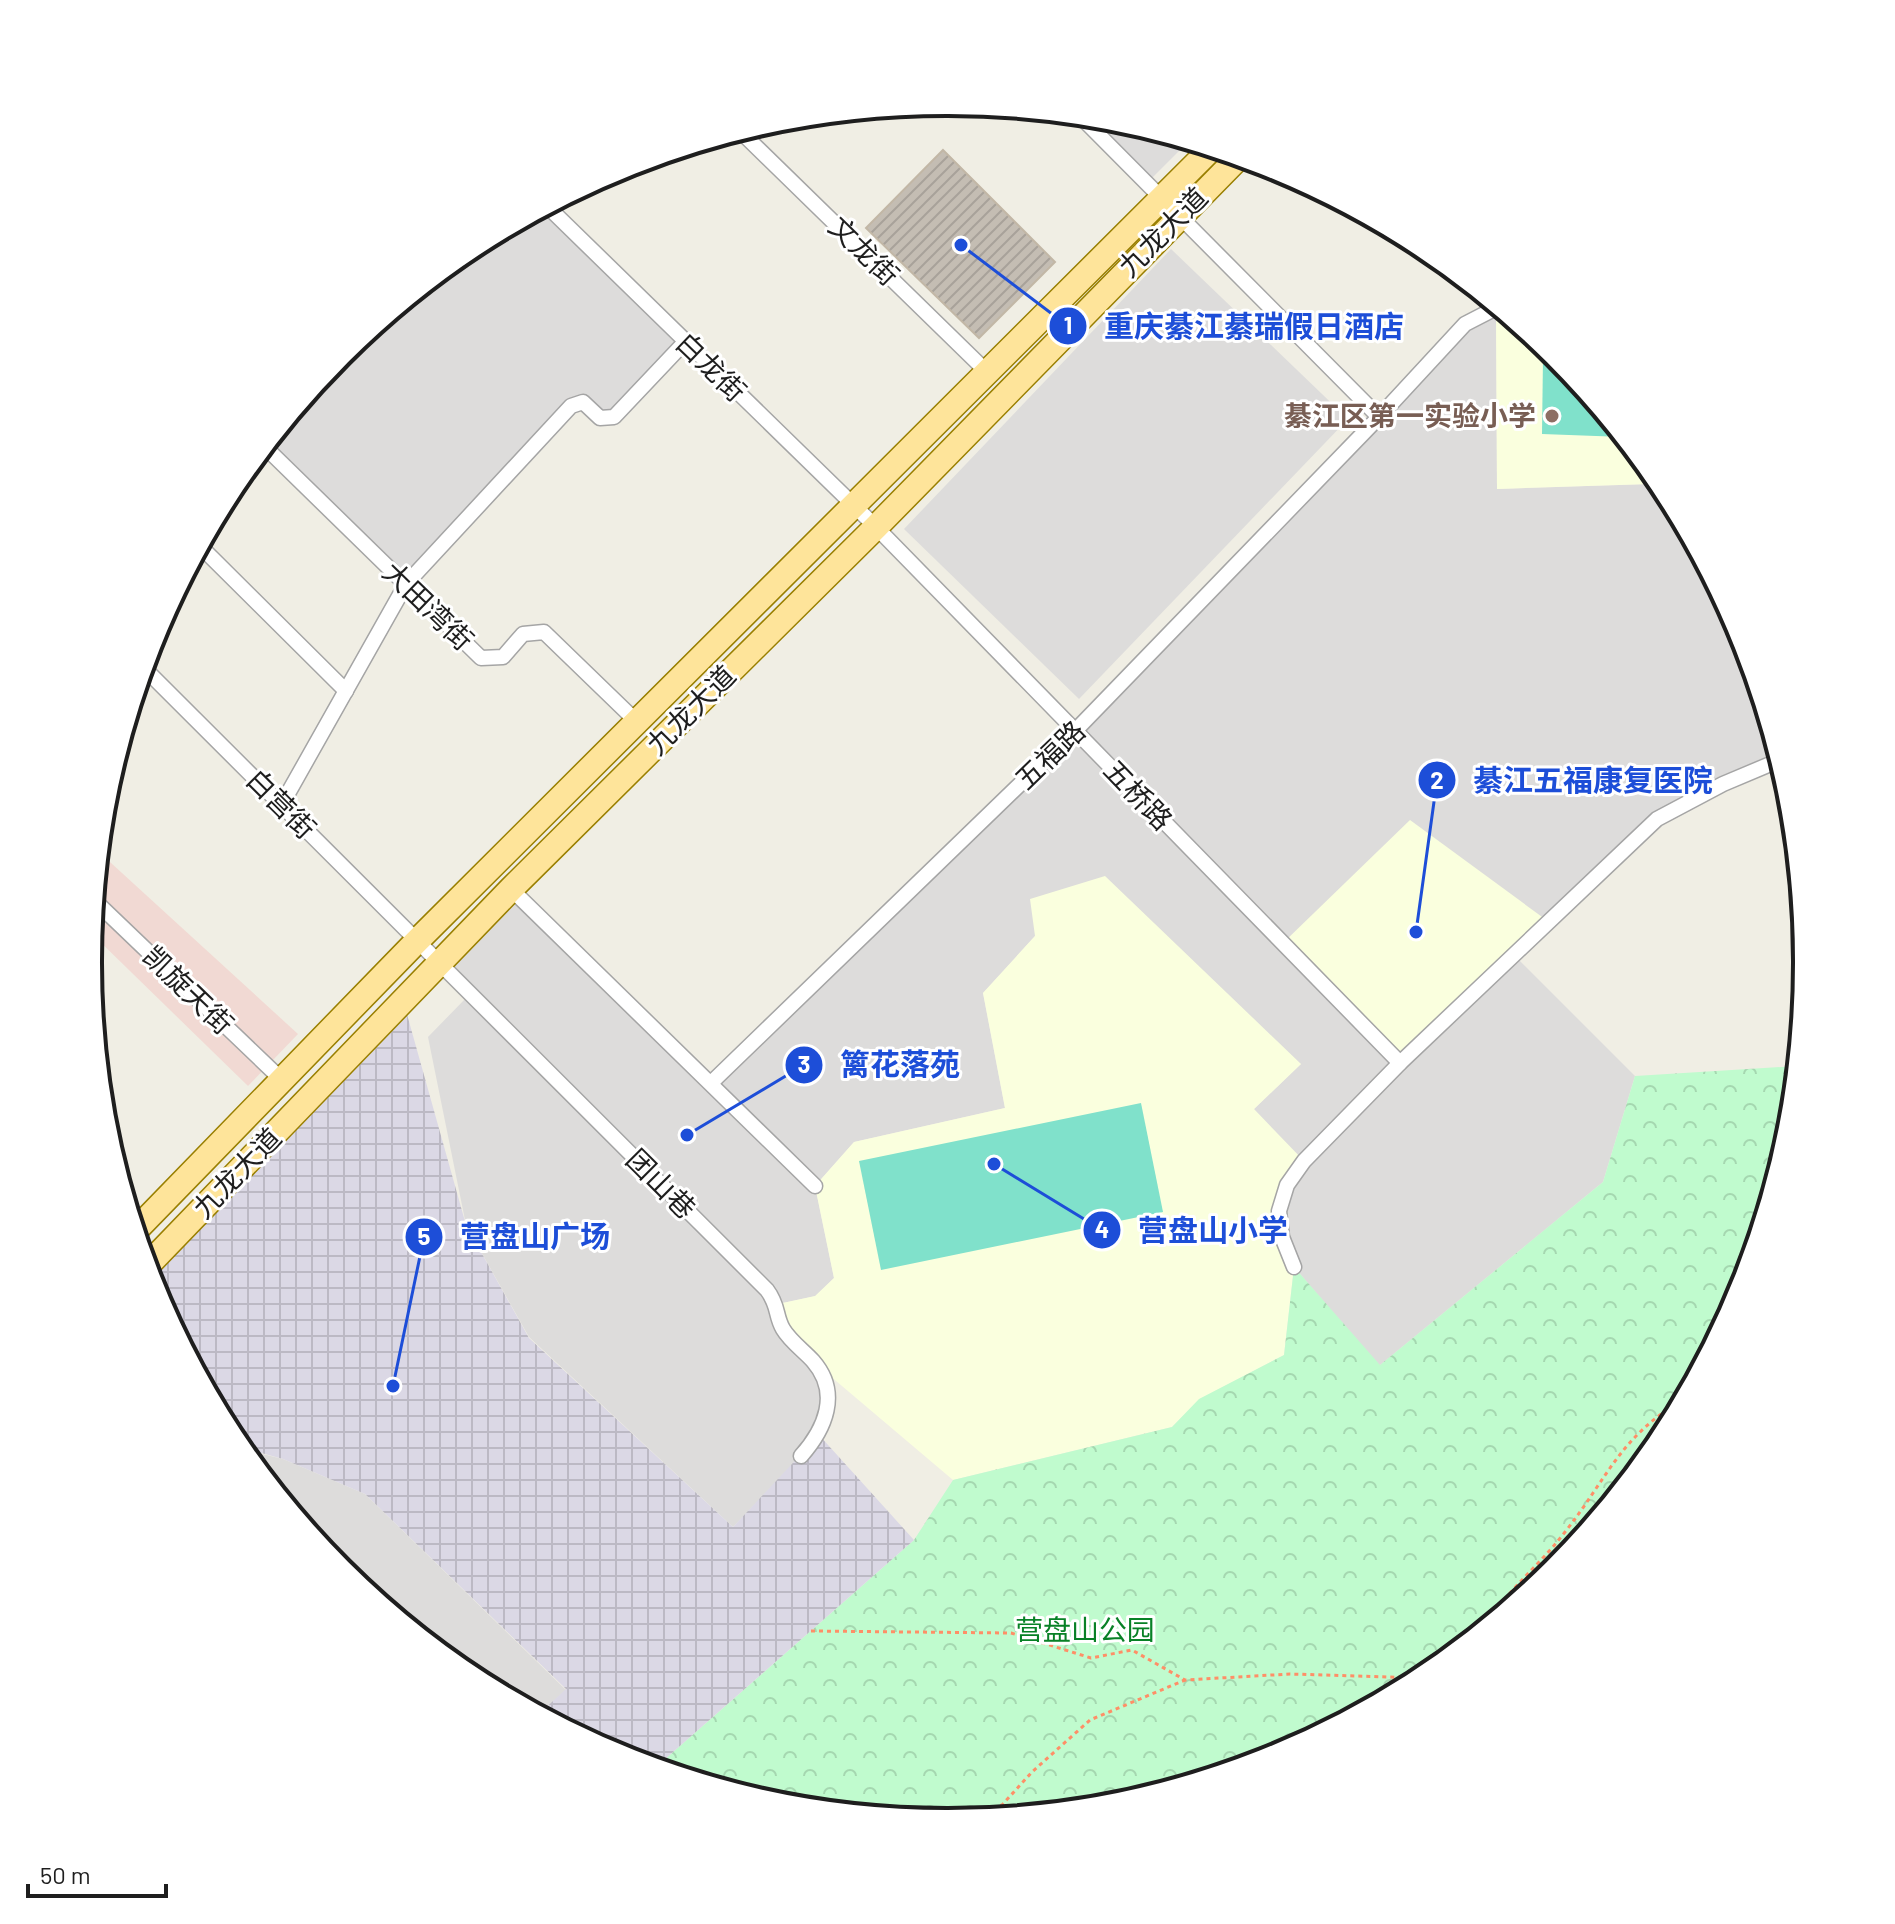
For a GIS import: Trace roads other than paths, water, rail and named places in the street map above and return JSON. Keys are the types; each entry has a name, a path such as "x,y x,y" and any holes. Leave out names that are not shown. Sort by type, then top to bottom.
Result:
{"main road":[{"name":"九龙大道","path":"155,1257 511,889 876,527 1169,208 1206,157"},
{"name":"九龙大道","path":"143,1222 416,942 987,372 1169,208 1228,165"}],"street":[{"path":"1093,130 1379,417"},
{"name":"文龙街","path":"750,140 987,372"},
{"name":"白龙街","path":"555,214 876,527"},
{"name":"五福路","path":"711,1083 1075,731 1465,324 1488,312"},
{"path":"282,804 406,584 571,406 583,402 600,418 614,417 685,342"},
{"name":"大田湾街","path":"272,454 481,658 503,657 523,634 544,632 636,721"},
{"name":"五桥路","path":"876,527 1400,1063"},
{"path":"207,553 346,691"},
{"name":"白营街","path":"152,676 416,942"},
{"path":"1294,1267 1282,1237 1279,1211 1287,1185 1304,1161 1400,1063 1657,819 1723,784 1769,765"},
{"path":"511,889 815,1186"},
{"name":"凯旋天街","path":"104,909 282,1080"},
{"name":"团山巷","path":"416,942 772,1297 783,1330 816,1364 825,1379 828,1395 827,1418 819,1435 801,1456"}],"place":[{"name":"重庆綦江綦瑞假日酒店","path":"961,245"},
{"name":"綦江区第一实验小学","path":"1552,416"},
{"name":"綦江五福康复医院","path":"1416,932"},
{"name":"篱花落苑","path":"687,1135"},
{"name":"营盘山小学","path":"994,1164"},
{"name":"营盘山广场","path":"393,1386"}],"park label":[{"name":"营盘山公园","path":"1085,1630"}]}
